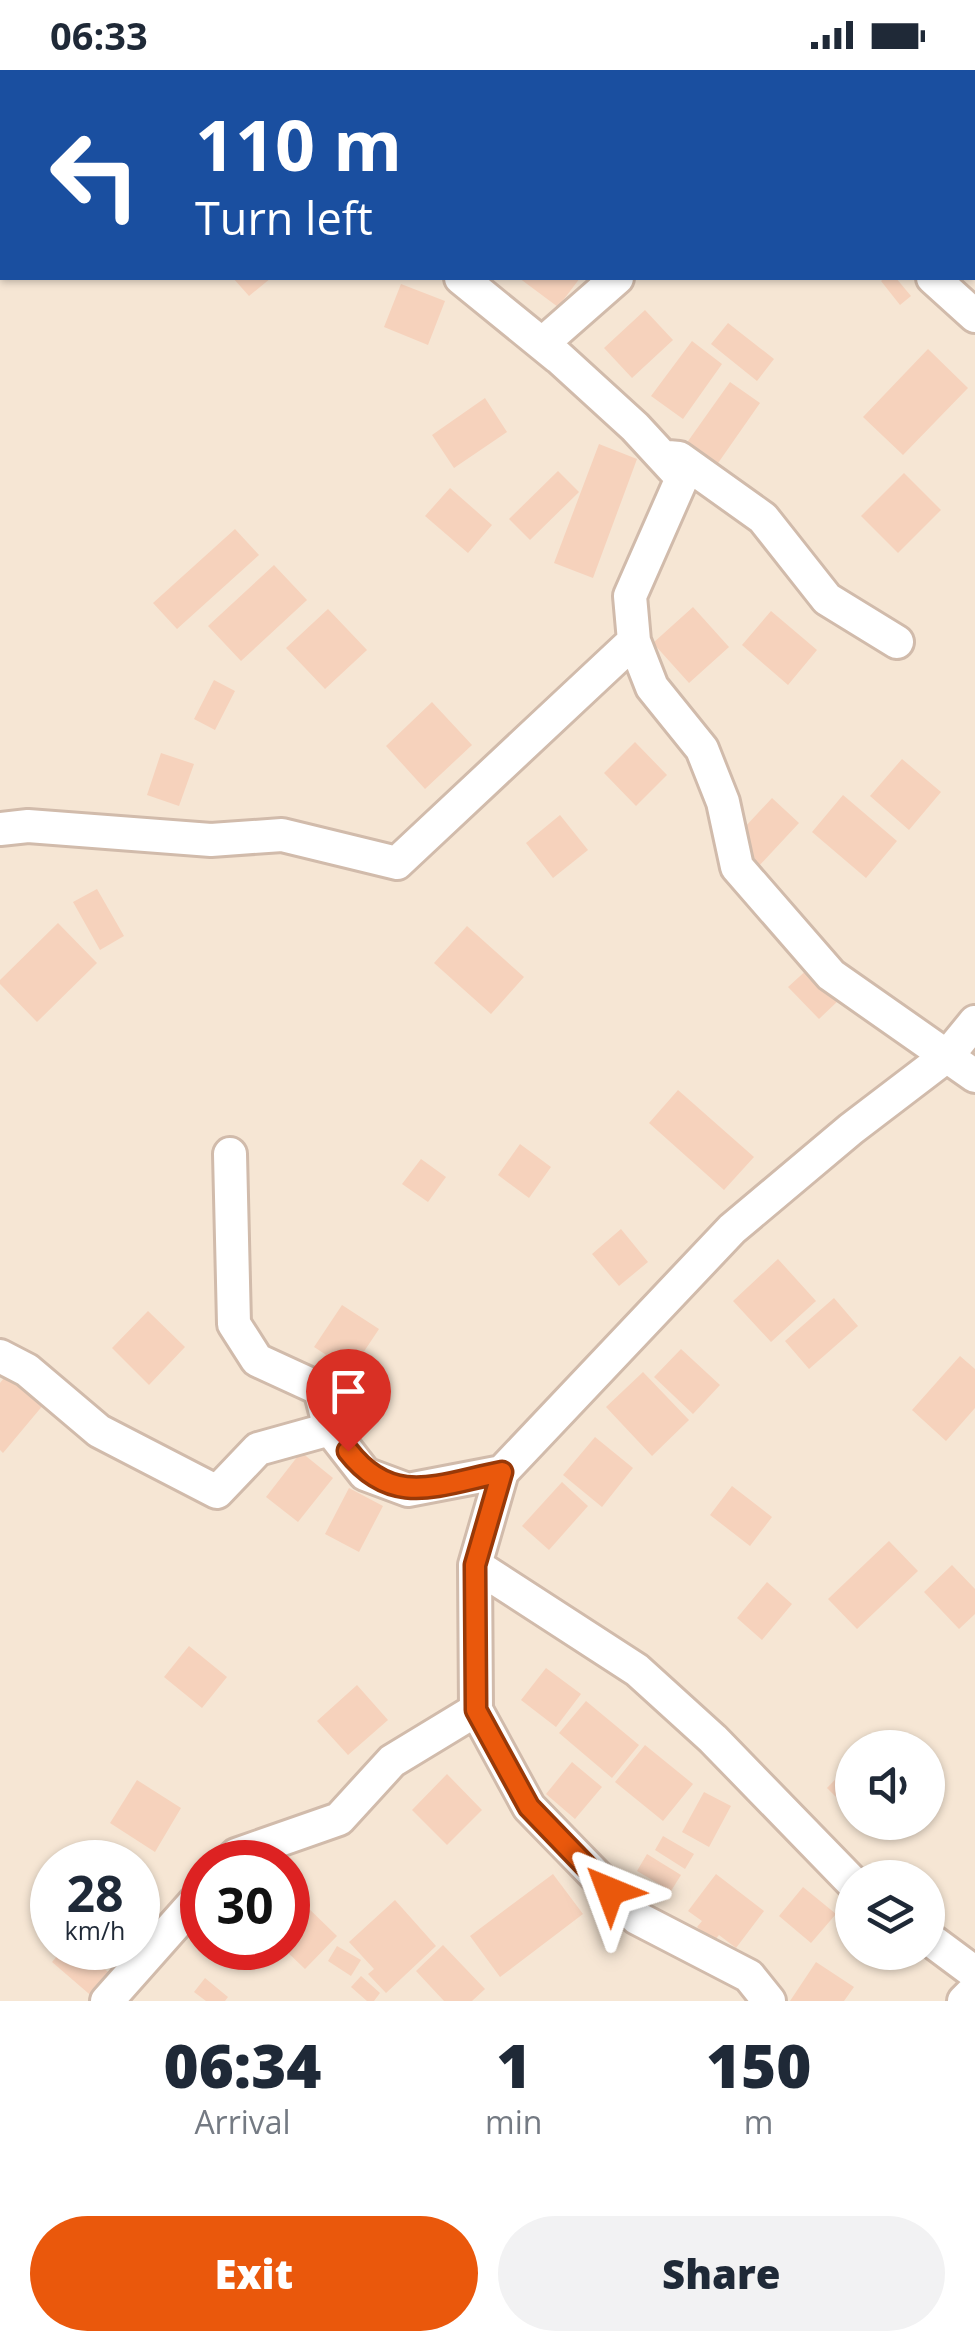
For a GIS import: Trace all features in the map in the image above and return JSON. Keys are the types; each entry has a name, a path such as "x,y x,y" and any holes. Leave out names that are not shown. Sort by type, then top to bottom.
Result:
{"street":[{"path":"464,280 543,343 670,458 679,458 763,518 827,599 896,642"},
{"path":"543,343 614,280"},
{"path":"935,280 975,316"},
{"path":"543,343 635,427 682,478 630,596 634,641 652,686 702,749 722,802 738,868 831,976 975,1076"},
{"path":"0,829 28,826 212,840 282,835 397,864 634,641"},
{"path":"769,2001 749,1976 636,1918 529,1807 476,1710 475,1565 502,1472 732,1228 948,1055 975,1022"},
{"path":"230,1154 234,1324 257,1360 320,1389 330,1429 365,1474 408,1490 502,1472"},
{"path":"0,1356 27,1370 100,1432 217,1492 258,1449 330,1429"},
{"path":"475,1565 637,1670 714,1739 835,1864"},
{"path":"281,1840 339,1819 392,1761 476,1710"},
{"path":"107,2001 180,1919"},
{"path":"945,1951 975,1973"},
{"path":"964,2001 975,1990"}],"shaded area":[{"path":"0,280 975,280 975,2001 0,2001"}],"building":[{"path":"235,280 269,280 249,296"},
{"path":"522,280 578,280 558,307"},
{"path":"898,280 911,296 900,305 881,281"},
{"path":"401,284 445,301 428,345 384,327"},
{"path":"645,310 673,340 632,378 604,348"},
{"path":"728,323 774,359 757,381 711,344"},
{"path":"692,341 722,364 683,419 651,396"},
{"path":"928,349 968,388 903,455 863,417"},
{"path":"730,382 760,403 716,466 686,444"},
{"path":"485,398 507,432 454,468 432,435"},
{"path":"599,444 637,459 593,578 554,563"},
{"path":"558,471 579,492 530,540 509,519"},
{"path":"904,473 941,510 898,553 861,516"},
{"path":"450,488 492,525 468,553 425,516"},
{"path":"235,529 259,555 177,629 153,603"},
{"path":"274,565 307,600 241,661 208,626"},
{"path":"693,607 729,647 689,683 653,643"},
{"path":"328,609 367,650 325,689 286,648"},
{"path":"771,611 817,650 788,685 742,645"},
{"path":"214,680 235,691 215,730 194,719"},
{"path":"432,702 472,745 425,789 386,746"},
{"path":"635,742 667,775 636,806 604,773"},
{"path":"161,753 194,764 179,806 147,795"},
{"path":"902,759 941,792 909,830 870,796"},
{"path":"843,795 897,841 866,878 812,832"},
{"path":"772,798 799,823 758,867 731,842"},
{"path":"560,815 588,850 553,878 526,843"},
{"path":"97,889 124,936 100,950 73,902"},
{"path":"58,923 97,963 37,1022 0,980"},
{"path":"467,926 524,977 491,1014 434,963"},
{"path":"810,967 840,999 819,1019 788,987"},
{"path":"678,1090 754,1157 724,1190 649,1123"},
{"path":"520,1144 551,1167 529,1198 498,1175"},
{"path":"421,1159 446,1177 428,1202 402,1184"},
{"path":"621,1229 648,1262 619,1286 592,1254"},
{"path":"778,1259 816,1301 771,1342 733,1301"},
{"path":"834,1298 858,1326 809,1369 785,1341"},
{"path":"342,1305 379,1329 351,1371 314,1347"},
{"path":"148,1311 185,1347 149,1385 112,1348"},
{"path":"681,1349 720,1385 693,1414 654,1377"},
{"path":"960,1356 975,1369 975,1408 946,1441 912,1410"},
{"path":"643,1372 689,1420 652,1456 606,1407"},
{"path":"7,1374 44,1404 3,1453 0,1383"},
{"path":"595,1437 633,1468 602,1507 563,1475"},
{"path":"301,1452 333,1478 298,1522 266,1497"},
{"path":"562,1482 588,1506 549,1550 522,1526"},
{"path":"732,1486 772,1517 750,1546 710,1515"},
{"path":"349,1488 383,1506 359,1552 325,1534"},
{"path":"889,1541 918,1571 857,1629 828,1599"},
{"path":"952,1565 975,1589 975,1614 959,1629 924,1592"},
{"path":"767,1582 792,1604 762,1640 737,1618"},
{"path":"189,1646 227,1677 202,1708 164,1677"},
{"path":"546,1668 581,1694 556,1727 521,1700"},
{"path":"357,1685 388,1720 348,1755 317,1721"},
{"path":"586,1701 639,1745 612,1778 559,1733"},
{"path":"645,1745 693,1784 663,1821 615,1782"},
{"path":"572,1762 602,1787 575,1819 546,1794"},
{"path":"447,1774 482,1810 447,1845 412,1810"},
{"path":"137,1780 181,1808 160,1844 160,1840 136,1840 110,1823"},
{"path":"835,1780 835,1796 827,1788"},
{"path":"704,1792 731,1806 709,1847 682,1832"},
{"path":"663,1836 694,1854 685,1869 655,1850"},
{"path":"647,1854 681,1875 671,1891 637,1871"},
{"path":"553,1874 583,1914 500,1977 470,1936"},
{"path":"716,1874 764,1911 736,1948 719,1935 714,1941 697,1927 702,1921 688,1911"},
{"path":"803,1887 835,1913 811,1943 779,1916"},
{"path":"395,1900 436,1946 386,1993 368,1974 374,1969 349,1942"},
{"path":"310,1910 337,1936 310,1964"},
{"path":"443,1945 485,1989 472,2001 444,2001 416,1971"},
{"path":"337,1946 361,1960 351,1976 328,1961"},
{"path":"816,1962 854,1987 844,2001 790,2001"},
{"path":"61,1970 106,1970 114,1977 95,1999"},
{"path":"361,1976 380,1993 374,2001 367,2001 351,1987"},
{"path":"205,1978 228,1997 225,2001 206,2001 194,1992"}],"route":[{"path":"348,1451 365,1474 408,1490 502,1472 475,1565 476,1710 529,1807 610,1891"}]}
